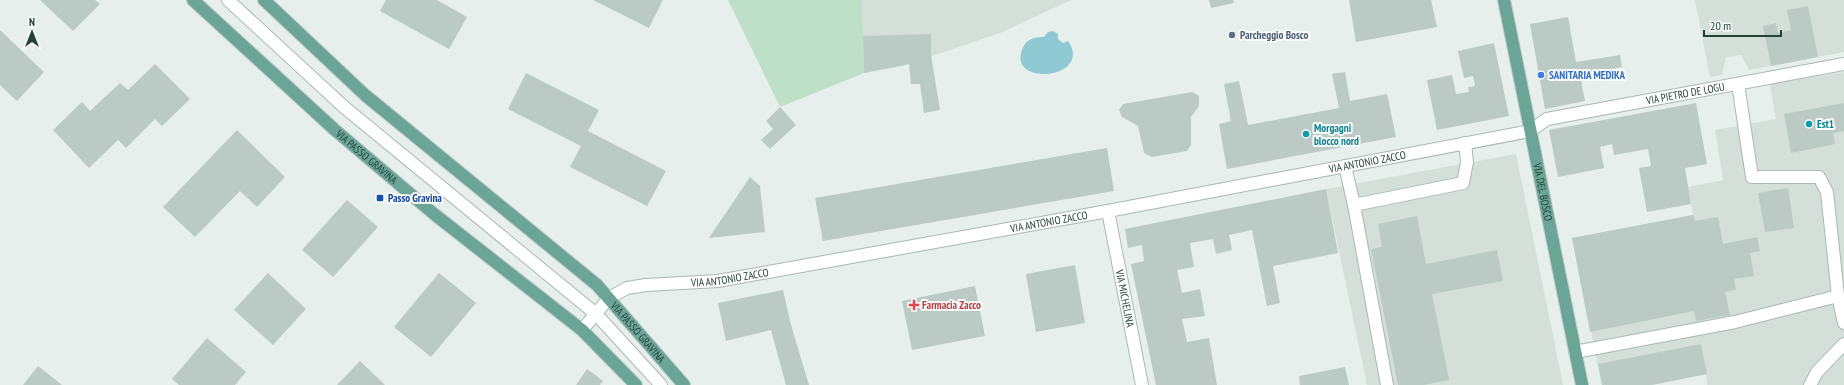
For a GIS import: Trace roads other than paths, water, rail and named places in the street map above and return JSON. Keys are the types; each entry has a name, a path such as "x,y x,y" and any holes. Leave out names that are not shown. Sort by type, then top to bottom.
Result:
{"main road":[{"name":"VIA PASSO GRAVINA","path":"193,0 335,130 428,209 582,330 636,385"},
{"name":"VIA PASSO GRAVINA","path":"264,0 365,95 572,264 609,298 684,385"},
{"name":"VIA DEL BOSCO","path":"1504,0 1582,385"}],"street":[{"path":"228,0 344,107 596,314 661,385"},
{"name":"VIA PIETRO DE LOGU","path":"1530,131 1547,119 1844,64"},
{"path":"1738,84 1752,177 1818,177 1827,192 1838,296 1844,323"},
{"name":"VIA ANTONIO ZACCO","path":"582,330 609,298 627,288 646,285 718,281 1108,211 1530,131"},
{"path":"1354,205 1463,182 1466,162 1466,143"},
{"path":"1344,166 1354,205 1387,385"},
{"name":"VIA MICHELINA","path":"1108,211 1142,385"},
{"path":"1575,352 1735,322 1838,296"},
{"path":"1810,385 1816,372 1844,344"}],"water":[{"path":"1053,31 1058,34 1058,39 1063,43 1068,41 1073,54 1070,64 1061,70 1050,74 1037,73 1027,70 1021,62 1022,50 1026,43 1030,39 1044,37 1048,32"}],"place":[{"name":"Parcheggio Bosco","path":"1232,35"},
{"name":"SANITARIA MEDIKA","path":"1541,75"},
{"name":"Est1","path":"1809,124"},
{"name":"Morgagni blocco nord","path":"1306,134"},
{"name":"Passo Gravina","path":"380,198"},
{"name":"Farmacia Zacco","path":"914,305"}]}
